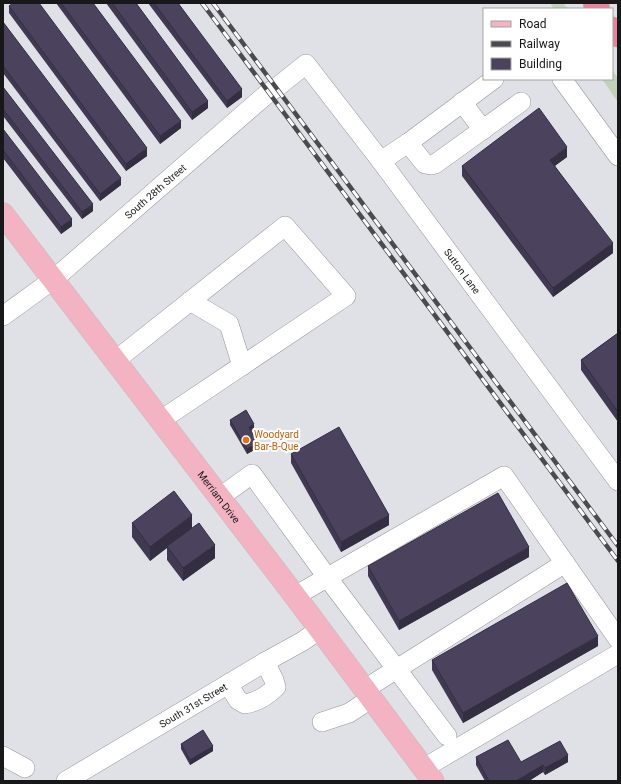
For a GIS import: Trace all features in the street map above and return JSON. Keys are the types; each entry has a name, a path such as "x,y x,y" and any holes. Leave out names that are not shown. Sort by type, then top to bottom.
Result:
{"main road":[{"name":"Merriam Drive","path":"3,214 116,360 429,775"}],"street":[{"name":"Sutton Lane","path":"306,64 381,161 618,481"},
{"name":"South 28th Street","path":"3,316 54,279 268,93 306,64"},
{"path":"381,161 408,143 493,80"},
{"path":"563,80 618,156"},
{"path":"462,102 483,130"},
{"path":"408,143 425,164 435,164 521,102"},
{"path":"116,360 286,226 346,296 161,420"},
{"path":"190,301 229,324 242,366"},
{"path":"220,497 252,474 396,670 447,736"},
{"path":"295,596 504,476 618,639"},
{"path":"322,722 349,713 396,670 565,563"},
{"name":"South 31st Street","path":"66,781 265,662 303,641 320,629"},
{"path":"429,775 618,654"},
{"path":"228,684 238,700 245,704 253,703 268,695 276,687 265,662"},
{"path":"3,756 25,768"}],"green space":[{"path":"550,3 563,3 567,8 553,8"},
{"path":"613,71 618,78 618,102 603,80 613,80"}],"building":[{"path":"13,3 39,3 147,148 126,164 9,6"},
{"path":"61,3 93,3 181,121 160,136"},
{"path":"112,3 136,3 208,101 192,112"},
{"path":"154,3 178,3 242,89 227,101"},
{"path":"3,22 121,178 100,194 3,66"},
{"path":"3,87 93,204 82,212 3,109"},
{"path":"539,108 567,147 550,160 613,243 553,288 462,166"},
{"path":"3,129 72,219 61,227 3,150"},
{"path":"618,333 618,412 581,360"},
{"name":"Woodyard Bar-B-Que","path":"246,410 254,424 249,427 258,443 247,449 230,420"},
{"path":"339,427 389,515 341,542 291,454"},
{"path":"174,491 192,515 150,547 132,523"},
{"path":"498,493 529,547 399,621 368,566"},
{"path":"199,523 215,545 183,568 167,546"},
{"path":"567,583 598,636 463,713 432,660"},
{"path":"203,730 213,746 190,760 181,744"},
{"path":"508,740 521,762 560,741 568,755 545,768 543,765 516,781 489,781 476,757"}],"railway":[{"path":"202,3 618,561"},
{"path":"213,3 618,546"}],"place":[{"name":"Woodyard Bar-B-Que","path":"246,440"}]}
